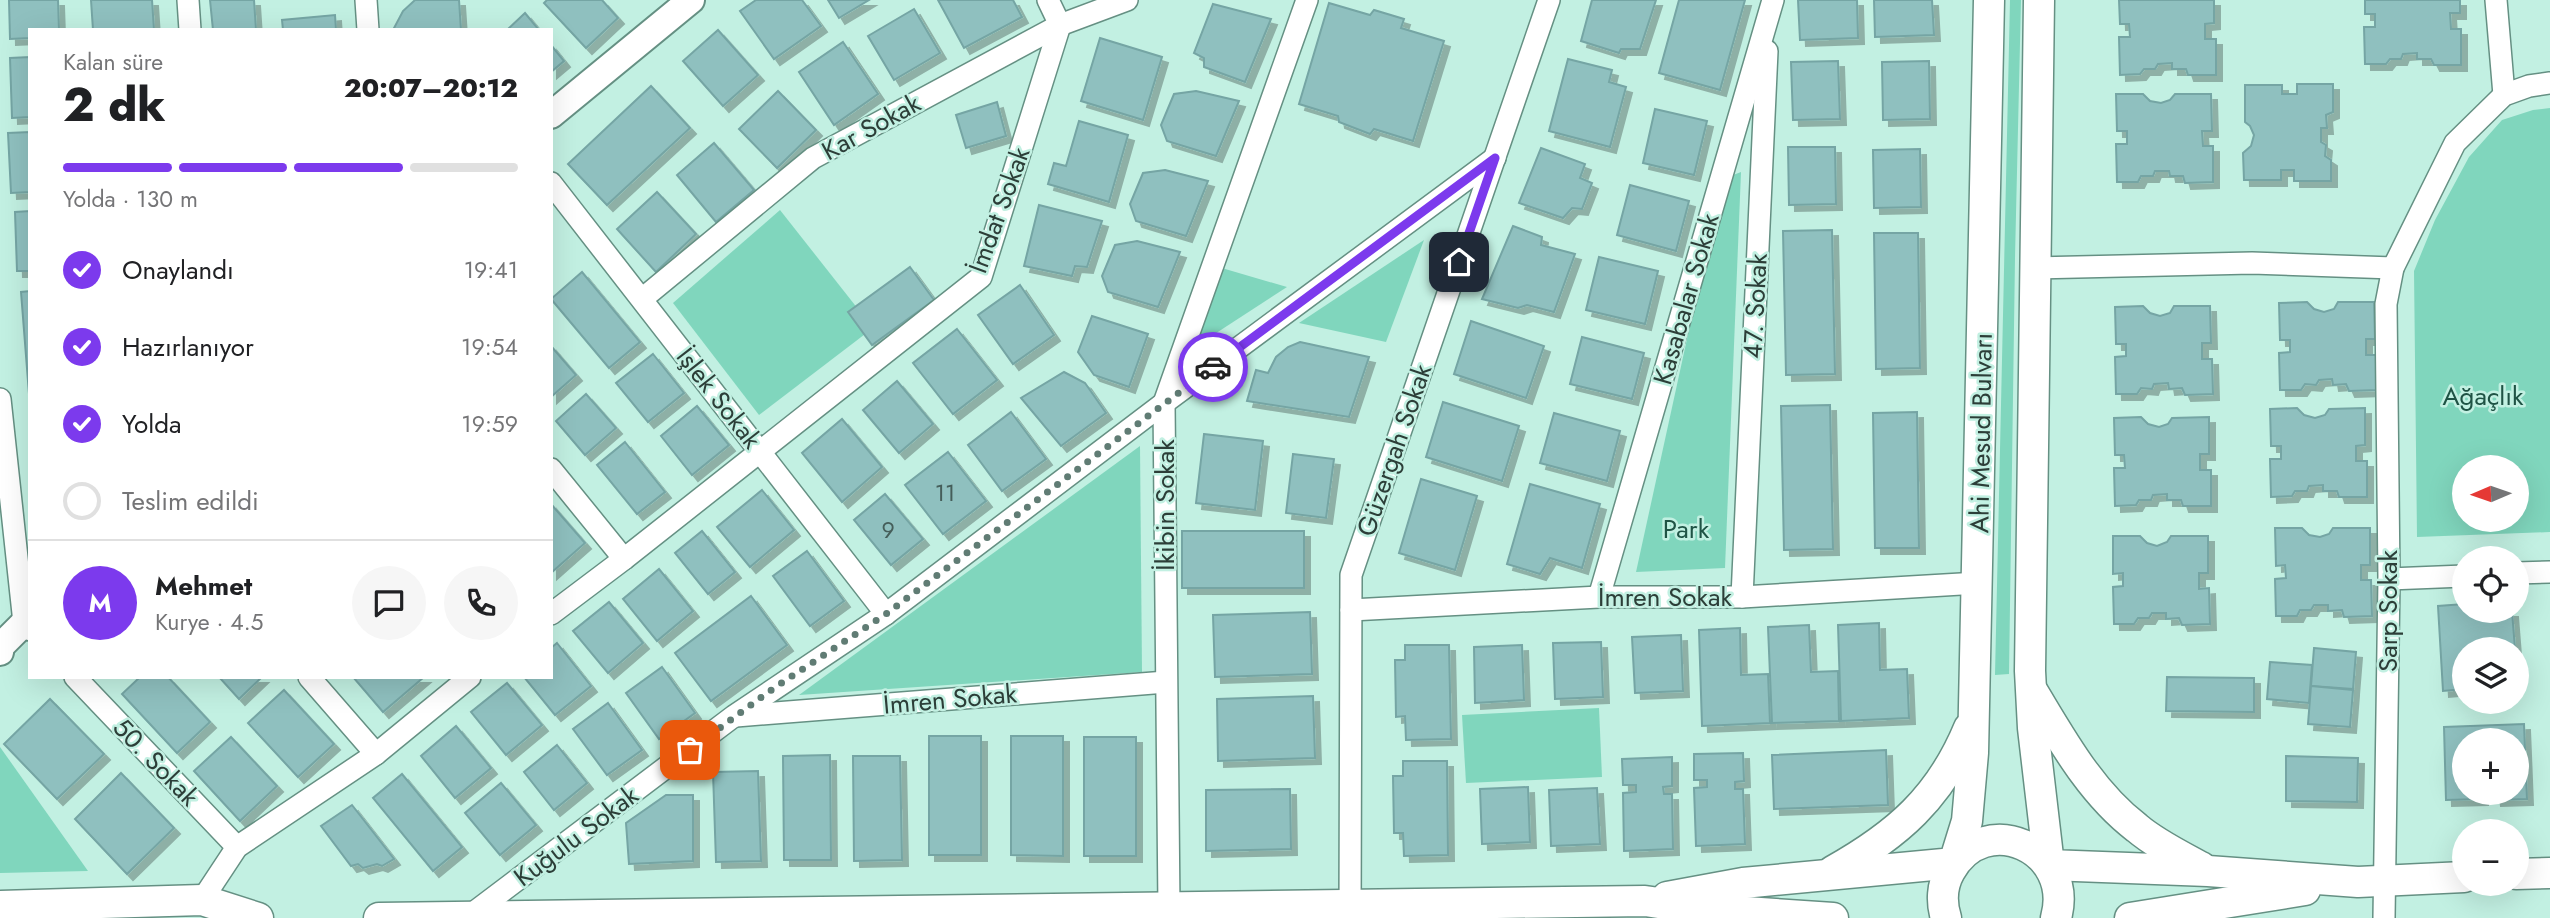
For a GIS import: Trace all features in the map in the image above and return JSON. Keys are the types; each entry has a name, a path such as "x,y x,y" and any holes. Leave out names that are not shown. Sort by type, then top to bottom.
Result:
{"main road":[{"name":"Ahi Mesud Bulvarı","path":"1946,918 1944,888 1954,863 1970,804 1978,583 1989,0"},
{"name":"Ahi Mesud Bulvarı","path":"2039,0 2030,552 2031,689 2049,864 2056,877 2059,892 2056,918"},
{"path":"2031,689 2083,771 2135,828 2208,871"},
{"path":"1823,876 1872,849 1924,803 1947,773 1974,715"},
{"path":"1645,910 1743,883 1954,863 1975,846 2001,840 2028,846 2049,864 2372,882"},
{"path":"2529,874 2550,873"},
{"path":"2130,918 2188,907 2372,882 2452,878"},
{"path":"0,906 202,900 258,918"},
{"path":"379,918 776,916 1169,908 1350,912 1700,909 1822,917"}],"street":[{"path":"188,0 190,28"},
{"path":"366,0 368,28"},
{"path":"553,113 691,0"},
{"path":"1048,0 1060,25"},
{"name":"Kar Sokak","path":"642,299 813,158 1060,25 1128,0"},
{"name":"İkibin Sokak","path":"1169,908 1164,403 1307,0"},
{"name":"Güzergah Sokak","path":"1350,912 1350,575 1549,0"},
{"path":"2496,0 2504,95 2529,86 2550,83"},
{"name":"Kasabalar Sokak","path":"1599,597 1771,8"},
{"name":"47. Sokak","path":"1742,597 1771,8"},
{"name":"İmdat Sokak","path":"553,612 981,277 1060,25"},
{"name":"Sarp Sokak","path":"2384,918 2372,882 2389,579 2386,304 2393,268 2455,143 2504,95"},
{"name":"Kuğulu Sokak","path":"468,917 734,716 886,614 1164,403 1495,158"},
{"name":"İşlek Sokak","path":"553,186 886,614"},
{"path":"2034,268 2252,263 2393,268"},
{"path":"0,399 28,623 1,646 0,652"},
{"path":"553,471 624,559"},
{"path":"2529,573 2550,572"},
{"path":"2389,579 2452,576"},
{"name":"İmren Sokak","path":"1351,610 1599,597 1742,597 1978,583"},
{"name":"50. Sokak","path":"77,679 237,847"},
{"path":"311,679 376,754"},
{"path":"202,900 237,847 376,754 468,679"},
{"name":"İmren Sokak","path":"734,716 1166,682"}],"green space":[{"path":"2010,0 2021,0 2009,674 1995,675"},
{"name":"Ağaçlık","path":"2550,108 2550,532 2417,537 2414,271 2435,220 2469,157 2502,120 2533,110"},
{"name":"Park","path":"1741,172 1725,568 1636,572 1699,284 1728,177"},
{"path":"780,210 873,328 759,415 673,303"},
{"path":"1424,240 1386,342 1299,323"},
{"path":"1215,266 1287,287 1187,352"},
{"path":"1140,446 1142,672 799,695"},
{"path":"1599,708 1602,777 1466,783 1462,715"},
{"path":"0,747 88,871 0,873"}],"building":[{"path":"9,0 58,0 59,28 28,28 28,38 10,39"},
{"path":"91,0 152,0 154,28 93,28"},
{"path":"210,0 254,0 256,28 213,28"},
{"path":"415,0 459,0 461,28 394,28 403,11"},
{"path":"547,0 602,0 618,18 586,48 544,3"},
{"path":"756,0 802,0 821,26 774,59 740,11"},
{"path":"828,0 869,0 839,18"},
{"path":"938,0 1013,0 1022,17 964,48"},
{"path":"1592,0 1656,0 1640,49 1621,49 1619,53 1581,41"},
{"path":"1679,0 1745,0 1720,90 1659,73"},
{"path":"1798,0 1857,0 1858,38 1800,40"},
{"path":"1874,0 1932,0 1934,35 1875,37"},
{"path":"2119,0 2214,0 2214,23 2205,24 2205,39 2216,39 2216,75 2188,75 2186,69 2172,69 2172,63 2158,64 2155,69 2144,69 2140,74 2120,75 2119,37 2130,37 2129,24 2120,24"},
{"path":"2365,0 2460,0 2460,13 2450,13 2451,29 2461,29 2461,65 2434,65 2431,59 2417,59 2417,53 2403,54 2401,59 2390,59 2386,64 2365,64 2364,27 2375,27 2375,14 2365,14"},
{"path":"1329,3 1370,15 1374,10 1404,19 1401,28 1444,41 1413,141 1374,129 1370,134 1339,122 1338,116 1299,104"},
{"path":"1213,4 1271,19 1245,82 1204,67 1204,58 1194,53"},
{"path":"914,9 940,53 894,80 868,36"},
{"path":"525,13 537,28 509,28"},
{"path":"335,15 336,28 283,28 282,20"},
{"path":"718,30 758,75 723,106 683,61"},
{"path":"1100,38 1162,57 1143,120 1081,101"},
{"path":"843,42 878,94 834,125 799,72"},
{"path":"553,47 564,61 553,70"},
{"path":"28,57 28,117 12,118 10,58"},
{"path":"1568,59 1612,70 1609,82 1626,87 1610,147 1549,131"},
{"path":"1838,61 1840,119 1793,120 1791,62"},
{"path":"1929,61 1930,119 1883,120 1882,62"},
{"path":"2297,84 2333,84 2333,112 2326,115 2327,128 2321,128 2321,142 2326,145 2325,156 2331,160 2331,181 2294,181 2294,170 2281,170 2281,180 2244,180 2243,153 2251,146 2254,135 2245,122 2245,85 2282,85 2282,94 2297,94"},
{"path":"651,86 690,128 607,205 568,164"},
{"path":"778,91 816,130 777,168 739,129"},
{"path":"1196,91 1239,101 1216,156 1167,141 1161,125 1174,94"},
{"path":"2116,94 2143,94 2150,101 2161,103 2170,100 2175,94 2211,94 2212,131 2202,131 2203,146 2213,146 2213,182 2185,183 2183,176 2170,176 2169,171 2155,171 2153,176 2141,176 2138,182 2117,182 2116,144 2127,144 2127,131 2117,131"},
{"path":"997,102 1006,136 966,148 956,115"},
{"path":"1655,109 1707,121 1694,175 1643,163"},
{"path":"1079,121 1128,135 1109,202 1048,184 1054,163 1066,166"},
{"path":"28,132 28,192 11,193 8,133"},
{"path":"714,143 754,190 716,222 677,175"},
{"path":"1788,147 1835,147 1836,204 1789,205"},
{"path":"1541,148 1585,164 1580,178 1592,183 1582,209 1572,208 1563,218 1519,203"},
{"path":"1920,149 1921,207 1874,208 1873,150"},
{"path":"1165,170 1208,181 1186,236 1136,221 1130,204 1143,173"},
{"path":"1630,185 1689,201 1676,251 1617,235"},
{"path":"657,192 696,234 656,272 617,229"},
{"path":"1039,205 1102,221 1087,267 1075,266 1072,276 1024,266"},
{"path":"28,211 28,271 17,271 15,212"},
{"path":"1513,226 1542,237 1541,245 1575,254 1554,312 1527,305 1518,308 1482,299"},
{"path":"1832,230 1835,374 1786,375 1783,231"},
{"path":"1874,233 1918,233 1920,368 1876,369"},
{"path":"1137,241 1180,252 1158,307 1108,292 1102,276 1115,245"},
{"path":"1599,257 1658,271 1645,324 1586,310"},
{"path":"910,267 934,300 872,345 848,312"},
{"path":"582,272 640,342 609,368 553,301 553,297"},
{"path":"1020,285 1054,335 1013,364 978,315"},
{"path":"28,291 28,381 21,292"},
{"path":"2307,302 2314,309 2324,312 2334,309 2338,302 2374,302 2375,339 2366,339 2366,355 2376,355 2377,390 2349,391 2346,384 2333,385 2332,379 2319,380 2316,385 2305,384 2301,390 2280,390 2279,353 2290,352 2290,340 2280,340 2279,303"},
{"path":"2143,306 2150,313 2160,316 2170,313 2174,306 2210,306 2211,343 2202,343 2202,359 2212,359 2213,394 2185,395 2182,388 2169,389 2168,383 2154,384 2152,389 2141,388 2137,394 2116,394 2115,357 2126,356 2126,344 2116,344 2115,307"},
{"path":"1092,316 1148,334 1129,387 1094,375 1078,352"},
{"path":"1471,321 1544,346 1526,398 1454,374"},
{"path":"957,329 997,380 953,414 913,363"},
{"path":"1582,337 1644,353 1632,399 1570,384"},
{"path":"1300,342 1369,357 1349,417 1247,401 1256,370 1268,373 1276,357 1288,347"},
{"path":"553,348 576,375 553,395"},
{"path":"653,354 684,393 648,422 616,383"},
{"path":"1064,372 1085,383 1106,413 1061,446 1021,398"},
{"path":"897,381 933,424 899,453 863,410"},
{"path":"586,394 616,428 585,455 556,421"},
{"path":"1443,402 1519,426 1502,481 1426,457"},
{"path":"1830,405 1833,549 1784,550 1781,406"},
{"path":"697,406 729,445 692,475 661,436"},
{"path":"2297,408 2304,415 2315,418 2325,415 2329,409 2365,408 2365,445 2356,446 2356,461 2367,461 2367,497 2339,497 2337,491 2323,491 2323,485 2309,486 2307,491 2295,491 2292,496 2271,497 2270,459 2281,459 2281,446 2271,446 2270,409"},
{"path":"1011,412 1046,459 1002,491 968,445"},
{"path":"1917,412 1919,548 1875,548 1873,413"},
{"path":"1554,413 1620,431 1607,481 1540,463"},
{"path":"2141,417 2148,424 2159,427 2168,424 2172,418 2209,417 2209,454 2200,454 2200,470 2211,470 2211,506 2183,506 2181,500 2167,500 2167,494 2153,495 2151,500 2139,500 2136,505 2115,506 2114,468 2125,468 2124,455 2115,455 2114,418"},
{"path":"842,419 882,467 842,502 802,453"},
{"path":"1204,434 1263,441 1255,510 1196,503"},
{"path":"625,442 665,492 637,514 597,465"},
{"path":"948,452 986,501 943,534 905,485"},
{"path":"1293,454 1334,459 1326,518 1286,513"},
{"path":"1421,479 1477,496 1455,570 1399,553"},
{"path":"1530,484 1600,504 1582,568 1550,558 1540,574 1507,564"},
{"path":"762,490 794,530 750,567 717,527"},
{"path":"885,494 923,539 891,565 854,520"},
{"path":"553,506 585,543 553,571"},
{"path":"2275,528 2302,528 2309,535 2320,537 2329,534 2333,528 2370,528 2370,565 2361,565 2361,580 2371,580 2372,616 2344,617 2342,610 2328,611 2328,605 2314,605 2311,610 2300,610 2297,616 2276,616 2275,579 2286,578 2285,565 2276,566"},
{"path":"702,531 735,572 708,594 675,553"},
{"path":"1182,531 1304,531 1304,588 1182,588"},
{"path":"2113,536 2140,536 2147,543 2157,546 2167,542 2171,536 2208,536 2208,573 2199,573 2199,589 2209,588 2210,624 2182,625 2179,618 2166,619 2166,613 2152,613 2149,618 2138,618 2134,624 2114,624 2113,587 2123,586 2123,573 2113,574"},
{"path":"807,551 844,601 810,626 773,576"},
{"path":"659,569 693,611 657,641 623,599"},
{"path":"751,596 787,645 711,701 675,653"},
{"path":"609,602 643,643 608,673 573,631"},
{"path":"2452,605 2452,623 2513,623 2514,637 2452,637 2452,690 2443,691 2438,606"},
{"path":"1310,612 1312,674 1215,677 1213,615"},
{"path":"1879,623 1880,670 1907,669 1909,718 1841,721 1838,625"},
{"path":"1809,625 1811,672 1838,671 1839,721 1772,723 1768,627"},
{"path":"1740,628 1741,675 1768,674 1770,723 1702,726 1699,630"},
{"path":"1681,635 1683,691 1635,693 1632,637"},
{"path":"1601,642 1603,697 1555,699 1553,643"},
{"path":"557,643 591,686 555,715 526,679 553,679 553,646"},
{"path":"1405,645 1449,645 1451,739 1406,740 1405,716 1396,717 1395,660 1405,660"},
{"path":"1522,645 1524,700 1475,703 1474,647"},
{"path":"2314,648 2356,652 2353,689 2311,686"},
{"path":"2270,662 2312,665 2309,703 2267,699"},
{"path":"662,667 695,713 659,739 626,693"},
{"path":"2167,677 2254,678 2254,712 2166,711"},
{"path":"138,679 170,679 210,722 177,753 122,694"},
{"path":"221,679 260,679 239,699"},
{"path":"355,679 422,679 383,712"},
{"path":"507,683 542,725 506,755 471,712"},
{"path":"2311,686 2353,690 2350,727 2308,724"},
{"path":"284,690 334,744 298,777 248,723"},
{"path":"1313,696 1315,758 1218,761 1217,699"},
{"path":"50,699 104,754 57,799 4,744"},
{"path":"608,703 642,750 607,775 573,729"},
{"path":"2524,724 2524,728 2452,728 2452,800 2446,800 2444,727"},
{"path":"456,726 491,768 455,798 421,756"},
{"path":"929,736 981,736 981,855 929,855"},
{"path":"1011,736 1063,736 1063,856 1011,855"},
{"path":"231,737 277,786 240,821 194,771"},
{"path":"1084,737 1136,737 1136,856 1084,856"},
{"path":"557,745 587,783 554,810 524,772"},
{"path":"1886,750 1888,805 1774,809 1772,755"},
{"path":"1743,753 1744,781 1735,782 1735,789 1743,789 1745,844 1696,846 1694,788 1707,787 1707,780 1694,780 1694,754"},
{"path":"830,755 831,860 784,860 783,756"},
{"path":"853,756 900,756 902,860 854,861"},
{"path":"2286,756 2358,758 2357,802 2286,801"},
{"path":"1672,757 1672,786 1663,787 1664,794 1672,794 1673,849 1624,851 1623,793 1636,792 1636,785 1623,785 1622,759"},
{"path":"1403,761 1447,761 1448,855 1404,856 1403,833 1394,833 1393,776 1403,776"},
{"path":"758,771 761,861 716,862 713,772"},
{"path":"121,773 174,828 127,874 75,819"},
{"path":"402,774 462,847 433,871 373,798"},
{"path":"501,783 536,825 500,855 465,813"},
{"path":"1528,787 1530,842 1482,844 1480,789"},
{"path":"1597,788 1600,844 1551,846 1549,790"},
{"path":"1290,789 1291,849 1206,851 1206,790"},
{"path":"666,795 693,795 693,861 629,864 626,823"},
{"path":"352,805 394,859 382,866 351,866 321,826"}],"way so far":[{"path":"690,750 774,688 886,614 1213,367"}],"route":[{"path":"1213,367 1495,158 1459,262"}]}
